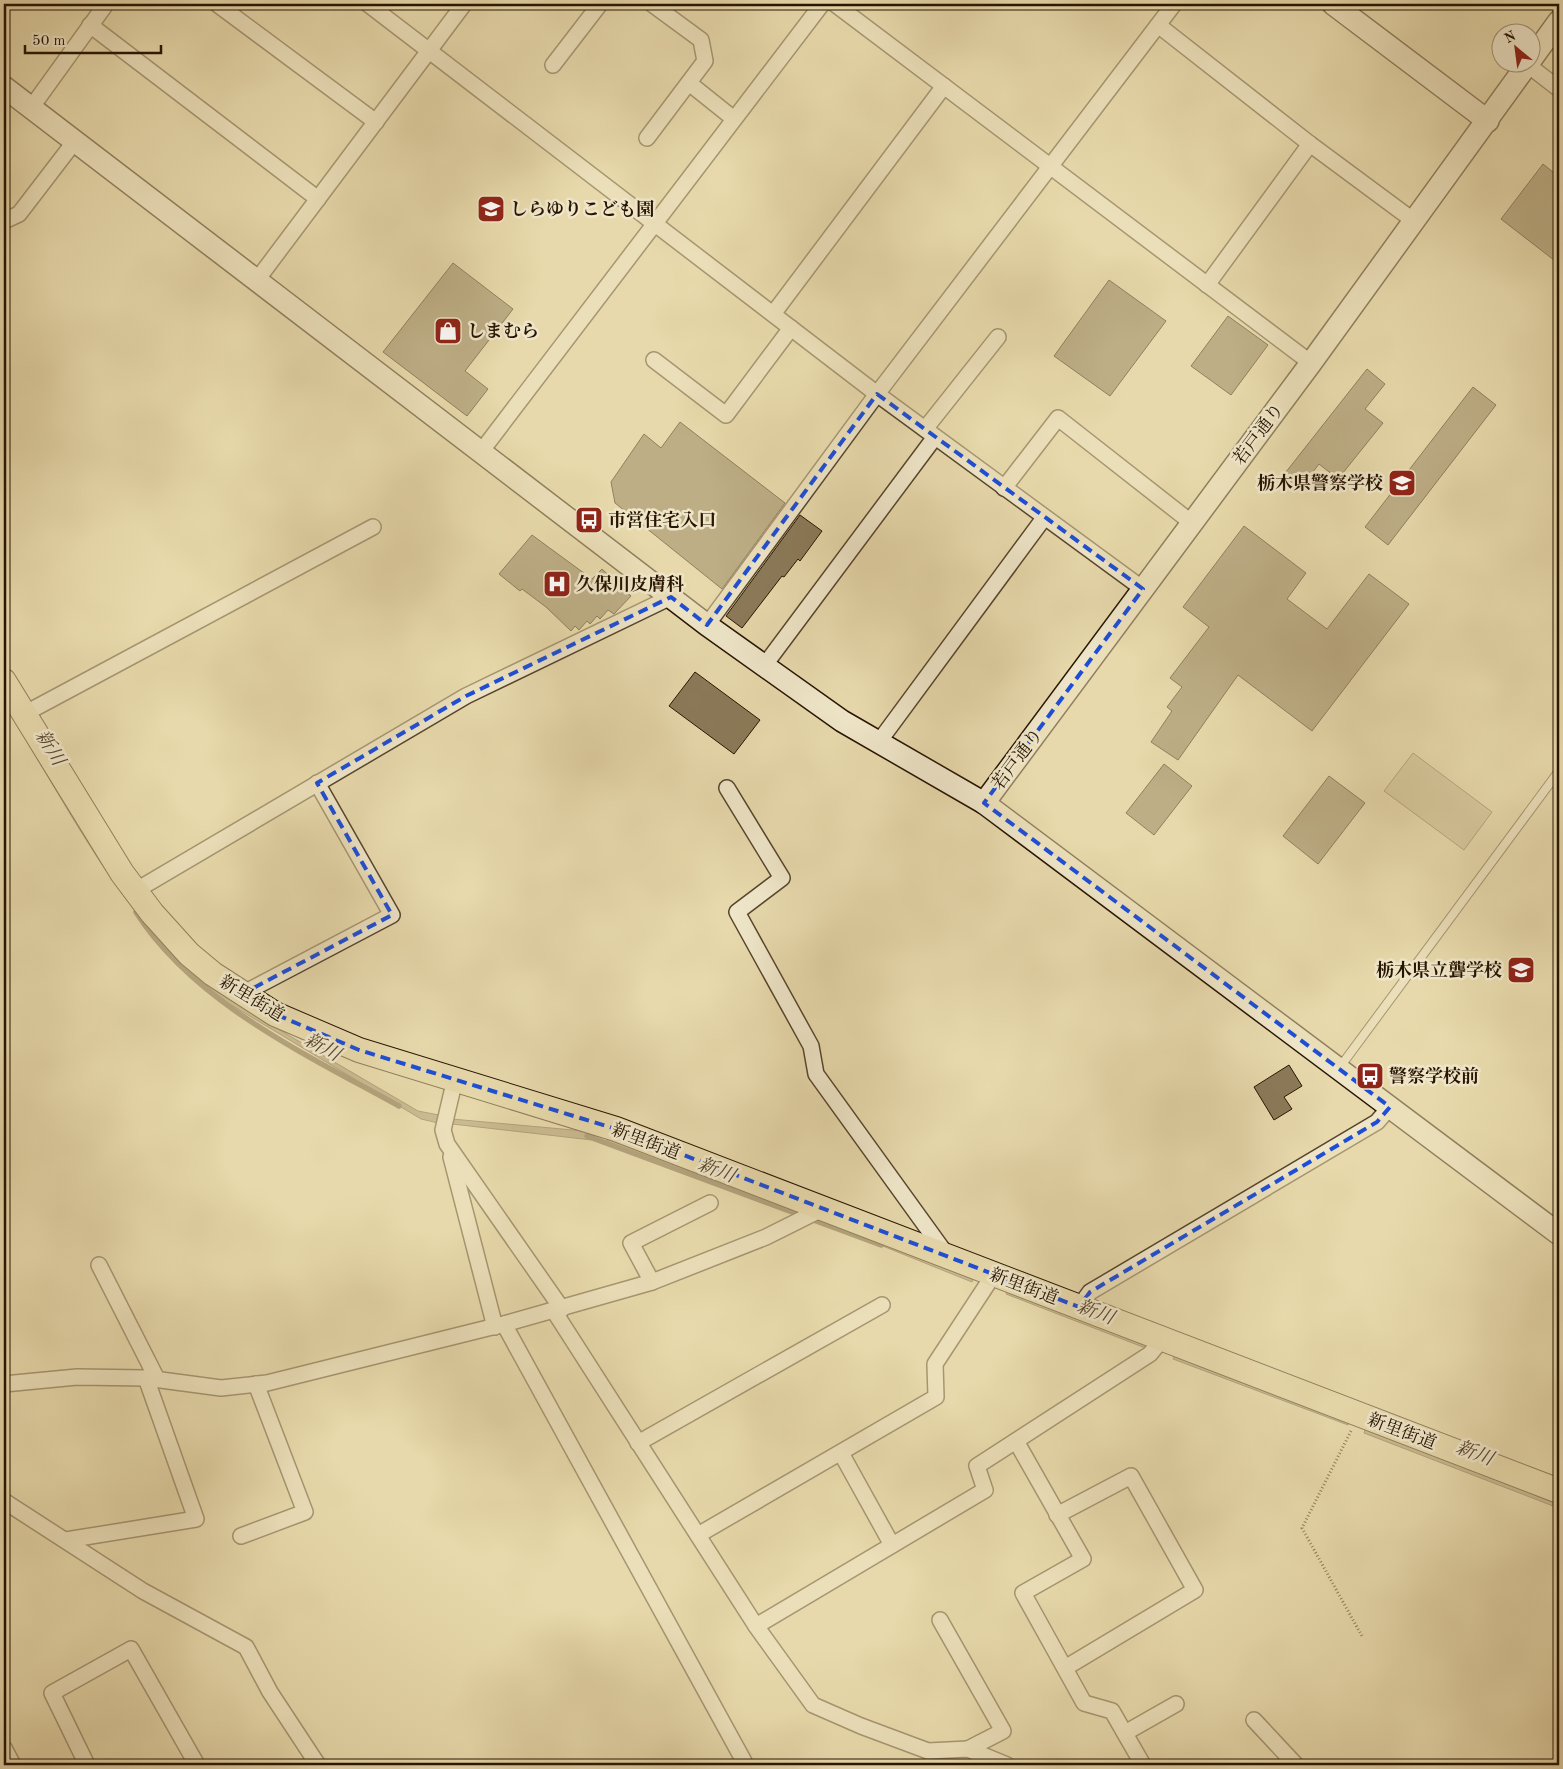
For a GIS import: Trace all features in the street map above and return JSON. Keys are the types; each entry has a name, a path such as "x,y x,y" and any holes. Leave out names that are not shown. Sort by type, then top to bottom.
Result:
{"main road":[{"name":"新里街道","path":"4,681 135,891 167,931 189,954 213,974 275,1014 359,1050 616,1129 819,1211 948,1257 990,1281 1079,1306 1156,1346 1559,1491"}],"street":[{"path":"31,108 106,4"},
{"path":"218,4 376,122"},
{"path":"368,4 877,394 1143,589"},
{"path":"257,280 464,4"},
{"path":"553,64 600,4"},
{"path":"647,138 705,61 701,40 652,4"},
{"path":"480,452 822,4"},
{"path":"835,4 1311,363"},
{"path":"708,625 877,394 1174,4"},
{"path":"1333,4 1488,121"},
{"name":"若戸通り","path":"1540,48 1559,21"},
{"path":"90,25 318,199"},
{"path":"1158,25 1310,144 1414,221"},
{"name":"若戸通り","path":"984,803 1311,363 1523,72"},
{"path":"1540,72 1559,88"},
{"path":"689,83 734,119"},
{"path":"772,314 944,86"},
{"path":"4,87 708,625 802,694 878,743 984,803 1559,1234"},
{"path":"4,221 19,214 75,141"},
{"path":"1206,285 1310,144"},
{"path":"654,360 726,415 790,328"},
{"path":"764,666 998,337"},
{"path":"1004,488 1058,418 1192,523"},
{"path":"878,743 1044,518"},
{"path":"24,714 372,527"},
{"path":"135,891 466,696 671,597"},
{"path":"242,994 392,915 317,783"},
{"path":"727,788 782,878 737,912 811,1046 816,1074 948,1257"},
{"path":"455,1080 444,1128 500,1325 746,1765"},
{"path":"1079,1306 1090,1292 1377,1122 1390,1108"},
{"path":"447,1144 558,1310 638,1443 756,1626 813,1705 861,1726 928,1751 968,1749 1003,1731 940,1620"},
{"path":"652,1282 631,1243 710,1203"},
{"path":"4,1384 77,1377 152,1379 221,1388 256,1384 500,1325 652,1282 766,1237 819,1211"},
{"path":"66,1540 196,1519 152,1379 99,1265"},
{"path":"698,1535 936,1397 935,1364 990,1281"},
{"path":"638,1443 882,1305"},
{"path":"756,1626 985,1490 977,1466 1156,1346"},
{"path":"240,1536 305,1512 256,1384"},
{"path":"1016,1441 1083,1559 1023,1593 1084,1704 1112,1711 1143,1765"},
{"path":"841,1452 892,1545"},
{"path":"1057,1515 1131,1476 1195,1590 1065,1668"},
{"path":"4,1501 143,1591 246,1647 270,1692 318,1765"},
{"path":"87,1765 52,1693 132,1649 196,1765"},
{"path":"1125,1733 1176,1704"},
{"path":"1254,1720 1296,1765"},
{"path":"4,1748 13,1765"},
{"path":"968,1749 1007,1765"}],"lane":[{"path":"1339,1069 1559,771"}],"path":[{"path":"1351,1432 1302,1528 1363,1638"}],"highlighted area":[{"path":"877,394 1143,589 984,803 1390,1107 1377,1122 1090,1292 1079,1307 616,1129 359,1050 275,1014 242,994 392,915 317,783 466,696 671,597 707,625"}],"shaded area":[{"path":"28,732 126,892 266,1022 418,1111 439,1115 438,1123 421,1119 218,997 187,970 133,909 109,875 23,735"},
{"path":"1413,753 1492,812 1464,850 1384,791"},
{"path":"452,1119 595,1132 592,1140 452,1124"},
{"path":"608,1136 803,1207 800,1214 606,1143"},
{"path":"835,1220 975,1275 972,1282 833,1226"},
{"path":"1008,1288 1151,1342 1148,1349 1006,1294"},
{"path":"1177,1352 1350,1420 1348,1425 1173,1359"},
{"path":"1367,1425 1555,1499 1553,1506 1364,1433"}],"building":[{"path":"1543,164 1559,177 1559,264 1501,219"},
{"name":"しまむら","path":"453,263 513,309 465,371 488,389 467,416 383,352"},
{"path":"1109,280 1166,321 1110,396 1054,356"},
{"path":"1228,316 1268,345 1231,395 1191,366"},
{"path":"1367,369 1385,384 1365,409 1383,423 1338,479 1319,464 1299,490 1282,477"},
{"path":"1473,387 1496,405 1388,545 1365,527"},
{"path":"680,422 785,503 722,589 615,503 611,482 644,434 661,448"},
{"path":"800,515 822,531 800,561 798,559 784,577 782,576 742,628 726,616"},
{"path":"1244,526 1306,573 1287,599 1327,629 1369,574 1409,604 1312,731 1238,675 1178,760 1151,742 1172,711 1167,707 1182,687 1170,678 1209,627 1183,607"},
{"path":"532,535 592,579 602,569 631,596 614,614 608,610 600,619 597,616 590,624 587,621 579,630 575,626 571,631 546,607 522,589 520,591 499,574"},
{"path":"695,672 760,720 734,754 669,706"},
{"path":"1164,764 1192,786 1154,835 1126,813"},
{"path":"1329,776 1365,803 1318,864 1283,836"},
{"path":"1289,1065 1302,1086 1284,1097 1292,1109 1274,1120 1254,1087"}],"waterway":[{"name":"新川","path":"136,912 160,944 189,974 220,1000 291,1046 399,1106"},
{"name":"新川","path":"587,1136 881,1245"}],"place":[{"name":"しらゆりこども園","path":"491,209"},
{"name":"しまむら","path":"448,331"},
{"name":"栃木県警察学校","path":"1402,483"},
{"name":"市営住宅入口","path":"589,520"},
{"name":"久保川皮膚科","path":"557,584"},
{"name":"栃木県立聾学校","path":"1521,970"},
{"name":"警察学校前","path":"1370,1076"}]}
